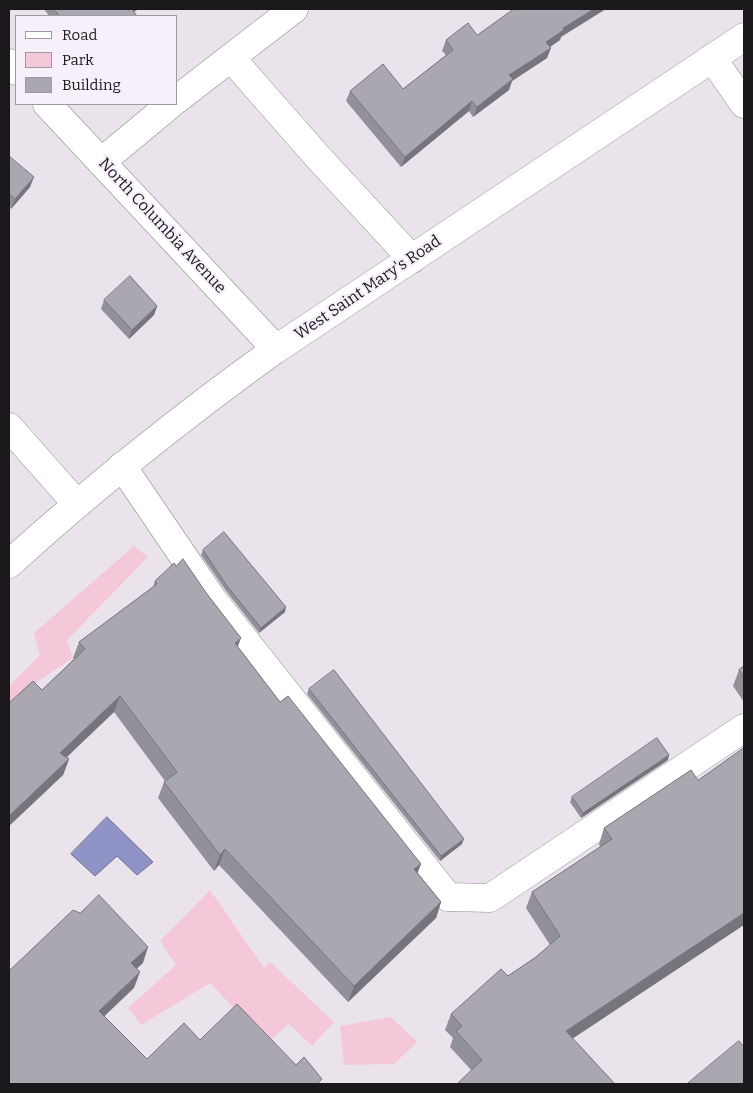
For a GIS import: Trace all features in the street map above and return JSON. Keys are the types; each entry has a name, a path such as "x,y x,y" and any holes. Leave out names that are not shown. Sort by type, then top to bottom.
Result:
{"main road":[{"path":"178,98 294,9"},
{"name":"West Saint Mary's Road","path":"9,564 76,503 208,399 276,349 744,37"},
{"path":"231,58 317,156 412,259"},
{"path":"712,58 744,104"},
{"name":"North Columbia Avenue","path":"47,105 276,349"},
{"path":"101,162 170,105"},
{"path":"9,427 76,503"},
{"path":"122,466 213,600 448,897 490,898 744,728"}],"green space":[{"path":"134,546 148,557 67,640 73,658 37,682 27,697 9,714 9,686 40,655 34,633"},
{"path":"210,890 264,968 270,962 334,1022 312,1046 289,1024 267,1043 210,983 141,1025 128,1008 176,965 160,941"},
{"path":"391,1017 417,1042 394,1064 344,1065 340,1026"}],"water":[{"path":"107,817 153,862 137,875 117,856 95,876 71,854"}],"building":[{"path":"54,9 132,9 136,15 59,15"},
{"path":"514,9 594,9 563,28 564,30 546,42 551,48 509,75 513,79 477,107 472,101 405,157 350,91 383,64 403,89 453,50 446,40 468,23 477,35"},
{"path":"9,156 34,177 15,199 9,194"},
{"path":"130,276 157,306 132,330 104,300"},
{"path":"224,532 286,607 261,628 227,586 203,550"},
{"path":"183,559 241,638 235,643 280,702 288,696 421,864 414,869 441,902 354,986 225,849 220,855 164,782 177,772 120,696 60,753 69,759 9,816 9,703 33,681 42,690 85,649 79,642 157,584 155,581 174,563 176,566"},
{"path":"744,666 744,677 739,670"},
{"path":"334,670 464,839 441,856 309,689"},
{"path":"657,738 669,755 583,813 572,797"},
{"path":"744,748 744,913 566,1031 615,1084 457,1084 482,1060 456,1031 462,1026 451,1014 501,969 508,976 536,957 560,936 532,892 612,839 604,828 691,770 698,780"},
{"path":"99,895 148,947 131,963 140,972 99,1011 147,1059 184,1023 200,1040 237,1004 296,1065 304,1057 322,1079 317,1084 9,1084 9,971 73,910 80,913"},
{"path":"739,1041 744,1047 744,1084 687,1084"}]}
